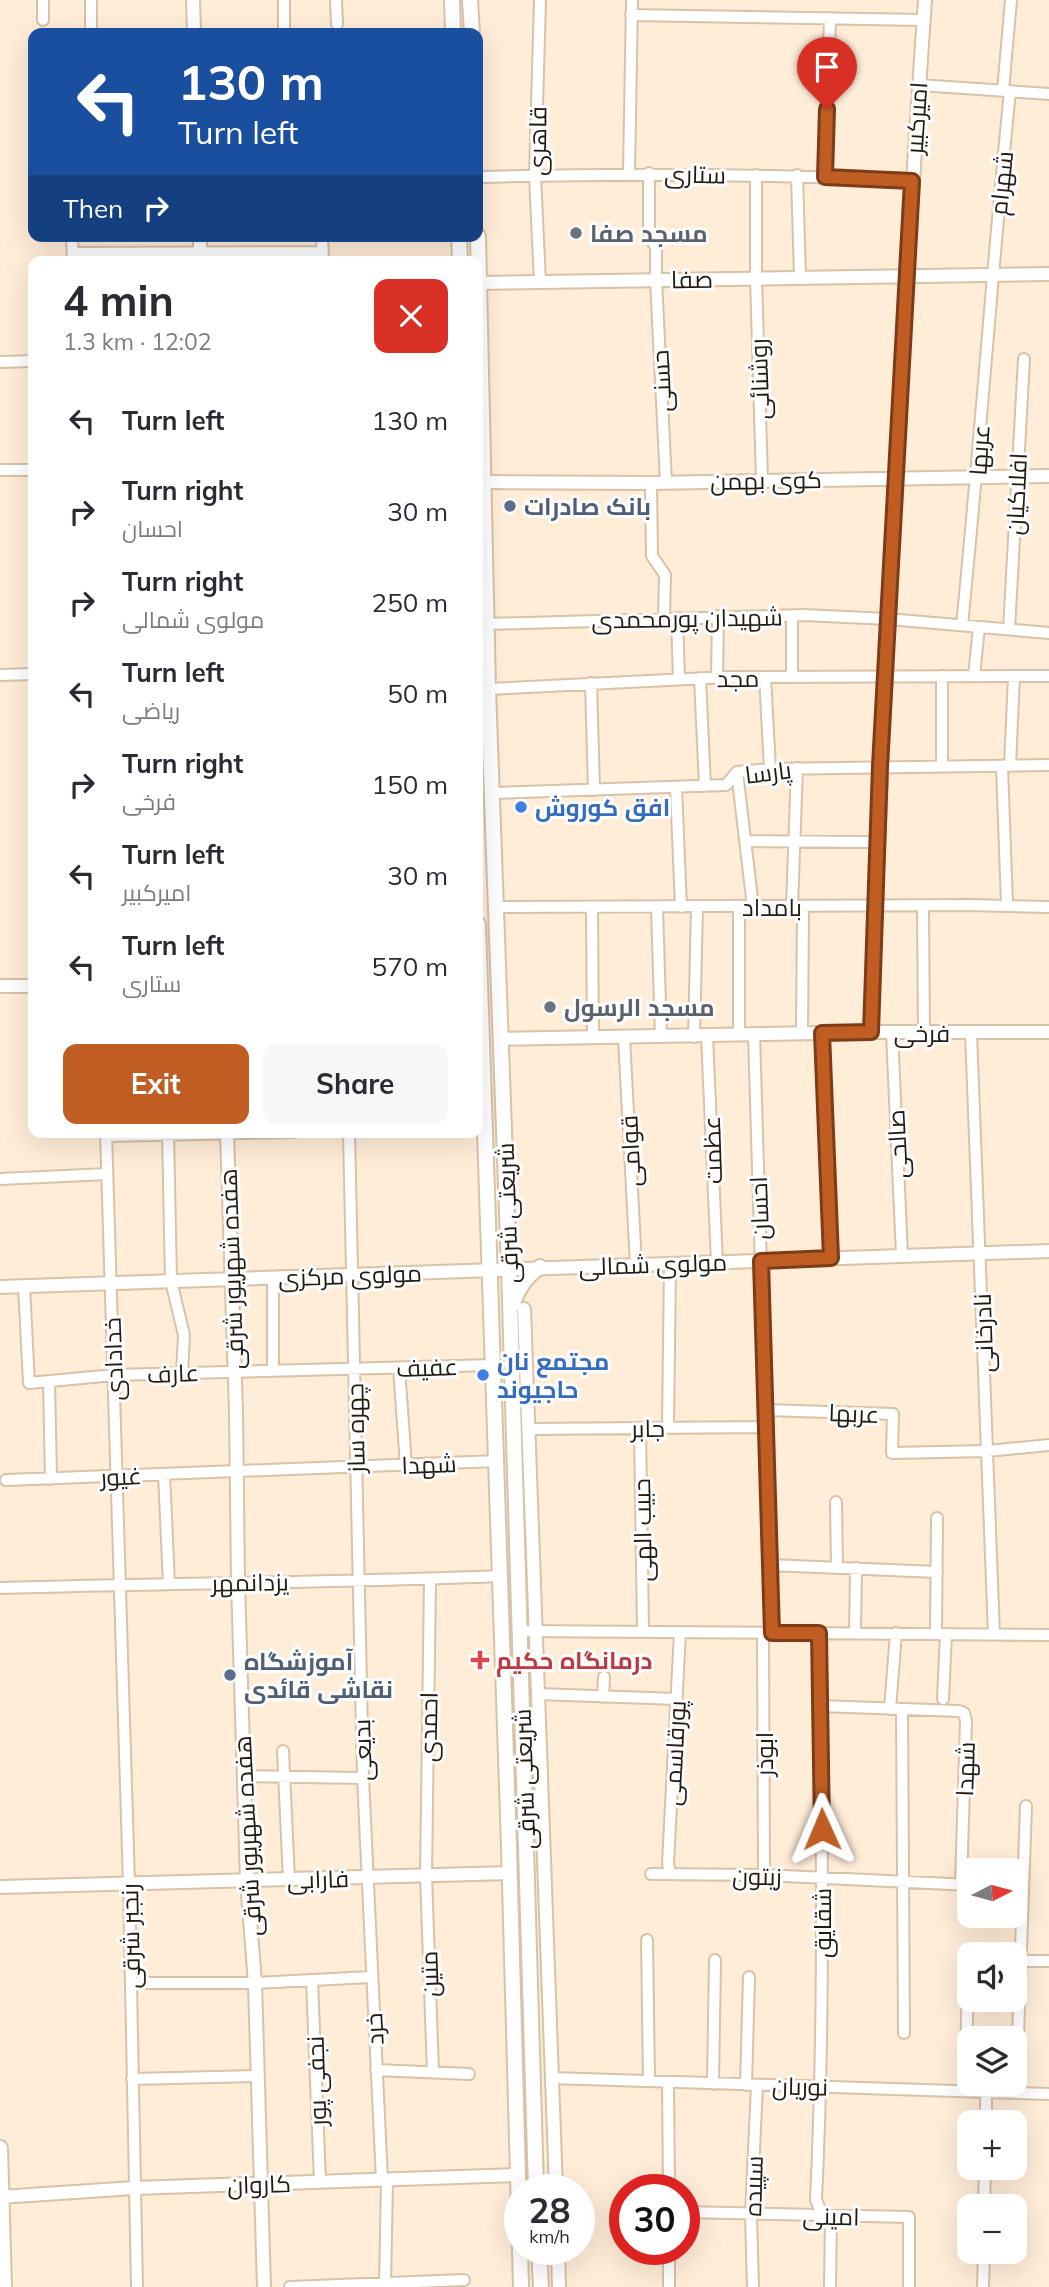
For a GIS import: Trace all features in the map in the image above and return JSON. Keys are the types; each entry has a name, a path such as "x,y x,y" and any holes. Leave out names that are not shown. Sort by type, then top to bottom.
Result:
{"main road":[{"path":"452,0 453,28"},
{"path":"470,0 472,28"},
{"name":"شریعتی شرقی","path":"483,510 509,1268 517,1312 510,1334 536,2174"},
{"name":"شریعتی شرقی","path":"483,1138 488,1186 494,1365 517,2174"},
{"path":"488,1186 497,1191 506,1186"},
{"path":"517,1312 519,1289 526,1278 540,1268"},
{"path":"493,1335 498,1331 510,1334"},
{"path":"0,2148 4,2287"},
{"name":"شریعتی شرقی","path":"520,2265 521,2287"},
{"path":"540,2265 541,2287"}],"street":[{"path":"43,0 43,20"},
{"path":"91,0 91,28"},
{"path":"193,0 194,28"},
{"path":"284,0 284,28"},
{"path":"336,0 337,24"},
{"name":"قاهری","path":"540,0 535,176 540,282"},
{"path":"629,173 632,0"},
{"name":"امیرکبیر","path":"871,1032 880,766 895,478 925,0"},
{"name":"شهرام","path":"992,275 1011,0"},
{"path":"631,15 923,20"},
{"path":"825,177 830,18"},
{"path":"919,85 1049,94"},
{"name":"ستاری","path":"483,177 649,173 797,175 912,181"},
{"name":"حسنی","path":"649,173 649,237 656,247 666,482"},
{"name":"روشنائی","path":"756,175 762,480"},
{"path":"797,175 800,277"},
{"name":"صفا","path":"483,283 1049,274"},
{"name":"عربها","path":"962,625 977,477 992,275"},
{"name":"افلاکیان","path":"1009,629 1024,359"},
{"path":"0,362 28,362"},
{"path":"0,470 28,470"},
{"name":"کوی بهمن","path":"483,482 651,483 1049,476"},
{"path":"651,483 652,556 665,575 664,618"},
{"path":"792,615 792,677"},
{"name":"شهیدان پورمحمدی","path":"487,624 792,615 888,619"},
{"path":"717,678 718,616"},
{"path":"830,630 831,617"},
{"path":"677,618 679,679"},
{"path":"888,619 1049,633"},
{"path":"974,676 979,627"},
{"path":"0,675 28,674"},
{"path":"942,676 942,766"},
{"path":"1007,905 1006,766 1014,676"},
{"name":"مجد","path":"488,689 700,678 1049,676"},
{"path":"765,677 770,769"},
{"path":"700,678 705,786"},
{"path":"591,683 594,790"},
{"name":"پارسا","path":"492,793 726,785 737,772 770,769 1049,765"},
{"path":"797,768 794,842 802,1034"},
{"path":"737,772 752,907"},
{"path":"676,787 681,907"},
{"path":"745,841 878,842"},
{"path":"923,906 924,1033"},
{"name":"بامداد","path":"496,907 1049,907"},
{"path":"592,907 593,1038"},
{"path":"657,907 661,1037"},
{"name":"عظمت","path":"696,907 700,1036 717,1263"},
{"path":"739,907 739,1035"},
{"path":"0,986 28,986"},
{"name":"فرخی","path":"501,1039 871,1032 1049,1032"},
{"path":"822,1033 831,1258"},
{"name":"صالحی","path":"892,1033 902,1255"},
{"name":"نادرخانی","path":"971,1033 994,1634"},
{"name":"احسان","path":"754,1034 770,1565 767,1633"},
{"name":"قوامی","path":"624,1037 636,1265"},
{"name":"خدادادی","path":"106,1138 120,1585"},
{"path":"168,1138 171,1281 184,1335 182,1373"},
{"name":"هفده شهریور شرقی","path":"227,1138 247,1881 255,1983 264,2287"},
{"name":"چهره ساز","path":"349,1138 357,1581"},
{"path":"0,1179 107,1174"},
{"name":"مولوی شمالی","path":"509,1268 1049,1251"},
{"path":"668,1428 670,1264"},
{"name":"مولوی مرکزی","path":"0,1287 509,1268"},
{"path":"273,1278 273,1371"},
{"name":"عارف","path":"24,1286 29,1383 114,1375 234,1371"},
{"name":"شریعتی شرقی","path":"517,1312 527,1382 530,1429 555,2174"},
{"name":"عفیف","path":"234,1371 494,1365"},
{"path":"398,1368 406,1465"},
{"path":"49,1381 51,1479"},
{"path":"512,1382 527,1382"},
{"name":"عربها","path":"765,1410 893,1414 892,1453 988,1451"},
{"name":"جابر","path":"530,1429 766,1427"},
{"name":"حبیب الهی","path":"640,1428 643,1631"},
{"path":"988,1451 1049,1445"},
{"name":"شهدا","path":"236,1470 497,1461"},
{"name":"غیور","path":"6,1480 236,1470"},
{"path":"164,1474 169,1584"},
{"path":"835,1502 836,1568"},
{"path":"937,1518 943,1699"},
{"path":"770,1565 937,1572"},
{"path":"855,1633 856,1568"},
{"name":"یزدانمهر","path":"0,1588 500,1576"},
{"name":"احمدی","path":"426,1876 430,1579"},
{"name":"بدیعی","path":"357,1581 366,1877"},
{"name":"رنجبر شرقی","path":"120,1585 137,2287"},
{"path":"519,1631 1049,1635"},
{"name":"پورقاسمی","path":"670,1874 668,1863 680,1632"},
{"name":"ابوذر","path":"764,1875 767,1633"},
{"name":"شقایق","path":"819,1633 823,1878 821,2087 816,2200 827,2217 830,2287"},
{"path":"890,1709 897,1633"},
{"path":"603,1697 604,1677"},
{"path":"538,1694 677,1699"},
{"name":"شهدا","path":"820,1706 964,1713 965,1858"},
{"path":"902,1709 904,2033"},
{"path":"283,1751 289,1880"},
{"path":"244,1776 363,1778"},
{"path":"1022,1858 1026,1806"},
{"name":"فارابی","path":"0,1887 510,1874"},
{"name":"زیتون","path":"651,1874 764,1875 957,1884"},
{"name":"متین","path":"426,1876 433,2072"},
{"name":"خرد","path":"366,1877 384,2180 385,2285"},
{"path":"647,1940 649,2081"},
{"path":"713,2084 715,1960"},
{"path":"1027,1961 1049,1961"},
{"path":"131,1983 255,1983 371,1977"},
{"name":"سپیده","path":"749,1977 753,2287"},
{"name":"نجفی پور","path":"312,1980 320,2182"},
{"path":"376,2070 469,2074"},
{"path":"132,2079 258,2076"},
{"name":"نوریان","path":"552,2078 957,2091"},
{"path":"668,2082 669,2174"},
{"name":"نوریان","path":"1027,2093 1049,2094"},
{"name":"کاروان","path":"1,2197 134,2188 504,2175"},
{"name":"امینی","path":"700,2213 909,2217 909,2287"},
{"path":"983,2287 984,2264"},
{"path":"558,2265 559,2287"},
{"path":"669,2265 669,2287"},
{"path":"290,2287 434,2284 464,2280"}],"place":[{"name":"مسجد صفا","path":"576,233"},
{"name":"بانک صادرات","path":"510,506"},
{"name":"افق کوروش","path":"521,807"},
{"name":"مسجد الرسول","path":"550,1007"},
{"name":"مجتمع نان حاجیوند","path":"483,1375"},
{"name":"درمانگاه حکیم","path":"480,1660"},
{"name":"آموزشگاه نقاشی قائدی","path":"230,1675"}],"route":[{"path":"822,1829 819,1633 772,1633 761,1261 831,1258 822,1033 871,1032 880,766 912,181 825,177 827,109"}]}
